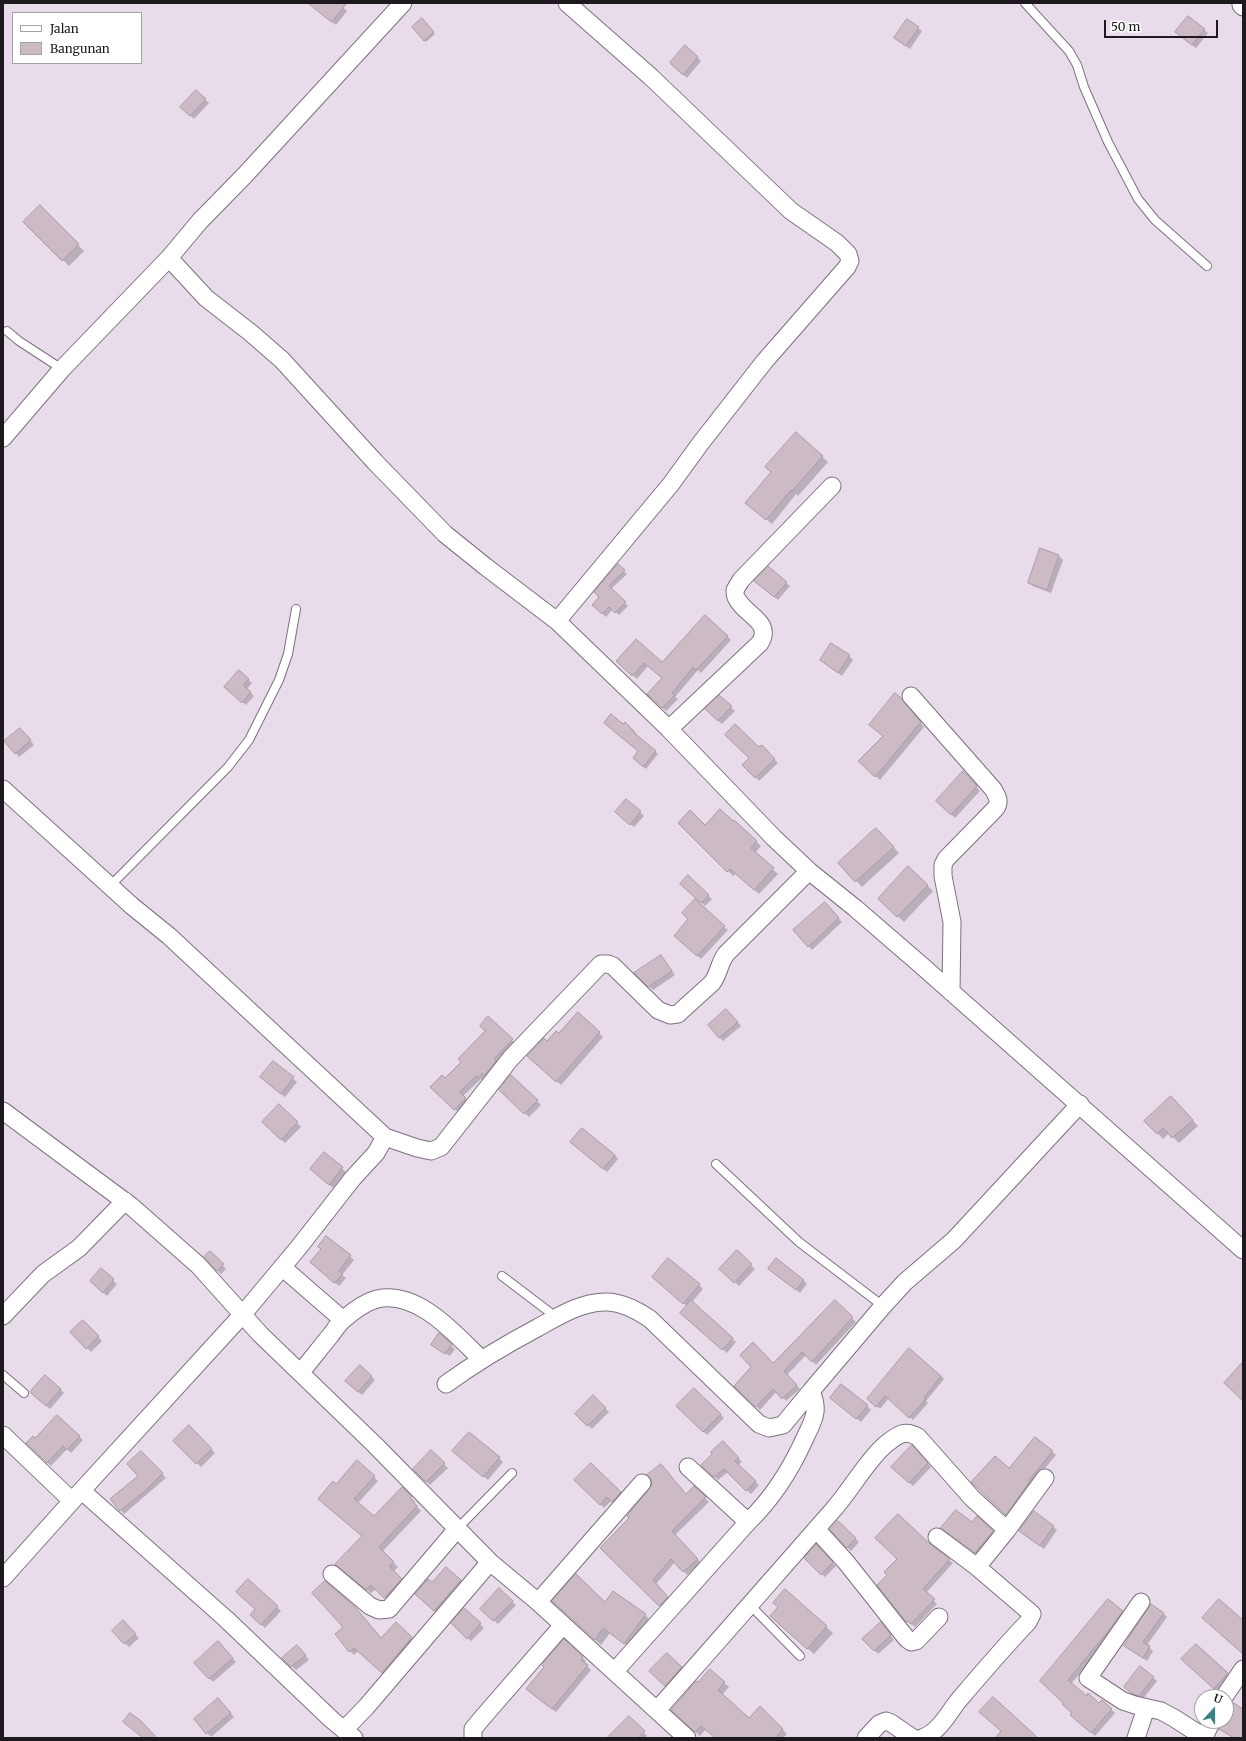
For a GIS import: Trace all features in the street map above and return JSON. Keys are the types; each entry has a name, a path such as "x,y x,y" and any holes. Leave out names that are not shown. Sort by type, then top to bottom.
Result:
{"street":[{"path":"3,438 62,369 169,258 200,221 245,175 403,3"},
{"path":"557,621 671,484 745,386 847,267 850,261 848,254 837,243 791,211 652,77 567,3"},
{"path":"169,258 206,298 251,333 282,360 375,462 446,534 486,568 557,621 669,729 774,838 1080,1104 1243,1250"},
{"path":"669,729 760,643 764,636 764,628 736,599 735,590 742,580 832,486"},
{"path":"911,696 993,789 998,796 999,802 995,809 946,860 943,865 943,876 952,922 951,992"},
{"path":"3,789 110,886 186,951 385,1137 417,1148 432,1151 441,1147 511,1058 580,984 601,964 613,966 658,1010 670,1015 678,1014 716,978 722,960 726,954 809,870"},
{"path":"446,1384 481,1359 556,1317 584,1305 608,1302 634,1308 650,1318 759,1424 769,1428 782,1425 905,1282 954,1240 1080,1104"},
{"path":"3,1111 125,1201 198,1265 260,1334 301,1372 490,1562 538,1602 615,1671 686,1738"},
{"path":"3,1578 243,1314 353,1178 376,1153 385,1137"},
{"path":"3,1316 43,1274 79,1248 125,1201"},
{"path":"282,1267 342,1320"},
{"path":"301,1372 342,1320 363,1306 377,1299 396,1299 412,1303 428,1311 441,1320 481,1359"},
{"path":"615,1671 768,1501 801,1447 813,1420 815,1400 811,1391"},
{"path":"657,1710 816,1529 886,1445 903,1432 911,1432 918,1436 972,1498 1006,1530"},
{"path":"3,1435 226,1619 287,1680 349,1734 367,1706 490,1562"},
{"path":"688,1467 748,1522"},
{"path":"976,1567 1006,1530 1044,1478"},
{"path":"538,1602 642,1483"},
{"path":"332,1574 370,1606 379,1610 389,1609 457,1529"},
{"path":"816,1529 846,1562 907,1639 912,1642 916,1642 939,1617"},
{"path":"922,1738 929,1736 938,1728 968,1690 1028,1622 1032,1614 976,1567 937,1537"},
{"path":"1141,1602 1088,1678 1123,1701 1153,1710 1204,1738"},
{"path":"473,1738 474,1729 483,1717 563,1625"},
{"path":"1229,1689 1243,1669"},
{"path":"1136,1738 1153,1710"},
{"path":"866,1738 875,1728 886,1721 891,1722 913,1738"}],"lane":[{"path":"1025,3 1069,51 1077,65 1084,87 1108,142 1138,199 1155,220 1207,266"},
{"path":"7,331 19,341 62,369"},
{"path":"110,886 228,767 249,740 279,680 288,654 296,609"},
{"path":"716,1164 799,1242 883,1306"},
{"path":"502,1276 556,1317"},
{"path":"3,1376 24,1393"},
{"path":"457,1529 512,1474"},
{"path":"749,1604 800,1656"}],"building":[{"path":"308,3 347,3 332,22"},
{"path":"1188,16 1205,29 1192,45 1175,32"},
{"path":"422,18 434,32 424,41 412,27"},
{"path":"907,19 919,27 906,46 894,38"},
{"path":"685,45 698,57 683,75 670,63"},
{"path":"196,90 206,99 190,116 180,107"},
{"path":"40,205 79,244 62,261 23,222"},
{"path":"796,432 823,456 792,491 791,490 766,520 745,503 771,472 765,467"},
{"path":"1040,548 1059,555 1047,590 1028,583"},
{"path":"618,564 625,570 609,586 626,602 615,613 609,607 602,614 592,605 599,597 594,592"},
{"path":"768,566 787,582 774,597 754,581"},
{"path":"705,615 728,636 696,670 693,667 672,693 675,695 662,708 647,694 662,678 644,663 632,676 616,661 636,639 662,662"},
{"path":"831,643 850,655 838,673 820,660"},
{"path":"239,670 249,679 243,685 251,692 242,703 224,687"},
{"path":"895,693 921,722 875,777 858,761 883,736 869,725"},
{"path":"719,695 732,706 718,721 705,709"},
{"path":"611,714 623,724 625,722 634,731 633,732 656,751 643,767 633,758 638,751 604,723"},
{"path":"735,724 759,747 762,745 775,759 755,778 742,765 749,758 725,735"},
{"path":"20,728 31,740 15,754 4,741"},
{"path":"963,771 977,786 951,815 936,801"},
{"path":"626,799 641,811 630,825 615,812"},
{"path":"720,809 757,841 751,848 774,868 754,890 730,869 727,872 678,823 690,810 705,825"},
{"path":"876,828 894,847 855,882 838,863"},
{"path":"908,866 928,885 897,917 878,899"},
{"path":"688,875 709,895 701,903 680,884"},
{"path":"695,899 725,926 697,956 674,936 688,919 682,913"},
{"path":"825,902 839,918 808,947 793,930"},
{"path":"661,955 672,971 648,987 634,973"},
{"path":"726,1009 738,1022 719,1038 708,1025"},
{"path":"578,1012 600,1032 556,1082 527,1056 544,1038 547,1041 556,1031 559,1033"},
{"path":"488,1016 513,1039 494,1059 496,1061 484,1076 482,1073 478,1078 476,1076 460,1092 466,1098 454,1110 430,1087 442,1075 445,1078 461,1062 458,1059 485,1031 480,1026"},
{"path":"273,1061 294,1077 281,1094 260,1077"},
{"path":"511,1075 538,1100 524,1114 499,1090"},
{"path":"1171,1096 1193,1120 1172,1138 1163,1128 1157,1134 1144,1121"},
{"path":"279,1104 298,1122 281,1140 262,1122"},
{"path":"582,1128 615,1155 603,1169 570,1142"},
{"path":"324,1152 343,1167 329,1185 310,1169"},
{"path":"326,1236 351,1255 339,1271 343,1274 334,1283 310,1262 321,1249 318,1247"},
{"path":"737,1250 752,1264 734,1283 719,1269"},
{"path":"210,1251 224,1264 217,1271 204,1257"},
{"path":"668,1258 700,1284 683,1304 652,1277"},
{"path":"776,1258 804,1280 796,1290 768,1269"},
{"path":"101,1268 114,1279 103,1293 90,1281"},
{"path":"691,1300 733,1338 722,1350 680,1313"},
{"path":"835,1300 853,1317 812,1362 802,1352 784,1371 797,1385 782,1399 773,1389 756,1407 734,1386 751,1367 740,1355 753,1342 773,1363"},
{"path":"83,1320 99,1336 86,1349 70,1332"},
{"path":"439,1333 452,1344 445,1354 431,1345"},
{"path":"909,1348 941,1376 924,1398 926,1399 909,1418 885,1396 876,1407 867,1399"},
{"path":"1243,1362 1243,1401 1224,1383"},
{"path":"360,1365 372,1376 358,1392 345,1381"},
{"path":"45,1375 61,1389 46,1406 30,1392"},
{"path":"841,1384 868,1405 856,1419 830,1398"},
{"path":"694,1388 721,1414 703,1432 676,1406"},
{"path":"593,1395 606,1408 587,1426 575,1414"},
{"path":"57,1415 80,1436 67,1450 63,1446 47,1463 26,1443 33,1436 35,1438"},
{"path":"189,1425 212,1449 196,1464 173,1441"},
{"path":"469,1432 500,1457 483,1477 452,1451"},
{"path":"1035,1437 1053,1451 1029,1480 1030,1481 1006,1515 971,1482 995,1456 1009,1468"},
{"path":"723,1441 739,1458 735,1461 756,1481 746,1491 724,1469 714,1477 701,1465 712,1454 711,1452"},
{"path":"912,1445 928,1463 909,1483 891,1467"},
{"path":"431,1450 445,1463 426,1482 413,1469"},
{"path":"141,1451 163,1473 145,1491 120,1511 110,1499 138,1476 127,1464"},
{"path":"357,1460 375,1476 354,1499 374,1516 402,1487 412,1496 410,1498 417,1506 379,1547 394,1562 389,1566 402,1579 384,1598 371,1585 366,1590 335,1564 362,1536 318,1499 333,1481 336,1484"},
{"path":"591,1463 621,1492 612,1502 607,1497 600,1505 574,1480"},
{"path":"661,1464 686,1494 694,1486 706,1497 672,1531 698,1559 683,1572 671,1559 653,1580 668,1597 659,1606 600,1548 629,1518 627,1516 652,1485 651,1479 647,1475"},
{"path":"956,1510 972,1522 977,1516 993,1531 975,1553 941,1528"},
{"path":"1034,1511 1054,1526 1040,1546 1019,1531"},
{"path":"898,1514 929,1543 950,1559 923,1589 935,1599 911,1624 907,1621 906,1622 877,1585 887,1575 884,1572 897,1559 875,1538"},
{"path":"838,1521 856,1538 847,1548 830,1530"},
{"path":"816,1544 833,1562 821,1575 804,1558"},
{"path":"446,1567 461,1580 434,1611 415,1594 428,1579 432,1582"},
{"path":"576,1574 605,1602 613,1591 646,1614 624,1644 603,1628 595,1640 552,1601"},
{"path":"248,1579 278,1606 261,1625 250,1615 255,1609 236,1592"},
{"path":"325,1581 355,1607 381,1638 396,1622 412,1637 382,1673 354,1648 349,1652 335,1634 343,1627 312,1593"},
{"path":"499,1588 513,1601 493,1621 480,1609"},
{"path":"785,1589 827,1626 807,1649 770,1616 778,1607 773,1603"},
{"path":"1108,1599 1123,1611 1068,1680 1087,1696 1088,1693 1099,1703 1102,1700 1112,1709 1091,1733 1070,1715 1072,1713 1040,1681"},
{"path":"1219,1599 1243,1620 1243,1654 1202,1618"},
{"path":"1151,1604 1164,1613 1143,1642 1150,1646 1143,1658 1124,1646"},
{"path":"464,1608 481,1623 467,1639 451,1623"},
{"path":"123,1620 136,1634 124,1644 112,1631"},
{"path":"881,1622 891,1635 874,1651 862,1639"},
{"path":"564,1639 583,1657 581,1660 588,1665 552,1709 526,1689 544,1667 542,1665"},
{"path":"218,1641 233,1658 209,1679 194,1663"},
{"path":"1196,1644 1228,1673 1214,1689 1181,1659"},
{"path":"297,1645 306,1655 291,1667 282,1658"},
{"path":"667,1653 682,1667 665,1686 649,1671"},
{"path":"1140,1666 1154,1677 1139,1696 1131,1693 1124,1687"},
{"path":"710,1669 725,1682 718,1690 749,1718 760,1706 783,1729 775,1738 715,1738 701,1726 695,1732 671,1710 696,1681 698,1682"},
{"path":"993,1697 1038,1738 995,1738 1001,1731 979,1712"},
{"path":"218,1698 231,1713 206,1734 194,1719"},
{"path":"1234,1703 1243,1709 1243,1738 1234,1738 1219,1729 1234,1729"},
{"path":"130,1713 140,1720 157,1738 143,1738 123,1722"},
{"path":"629,1716 645,1731 638,1738 607,1738"}]}
